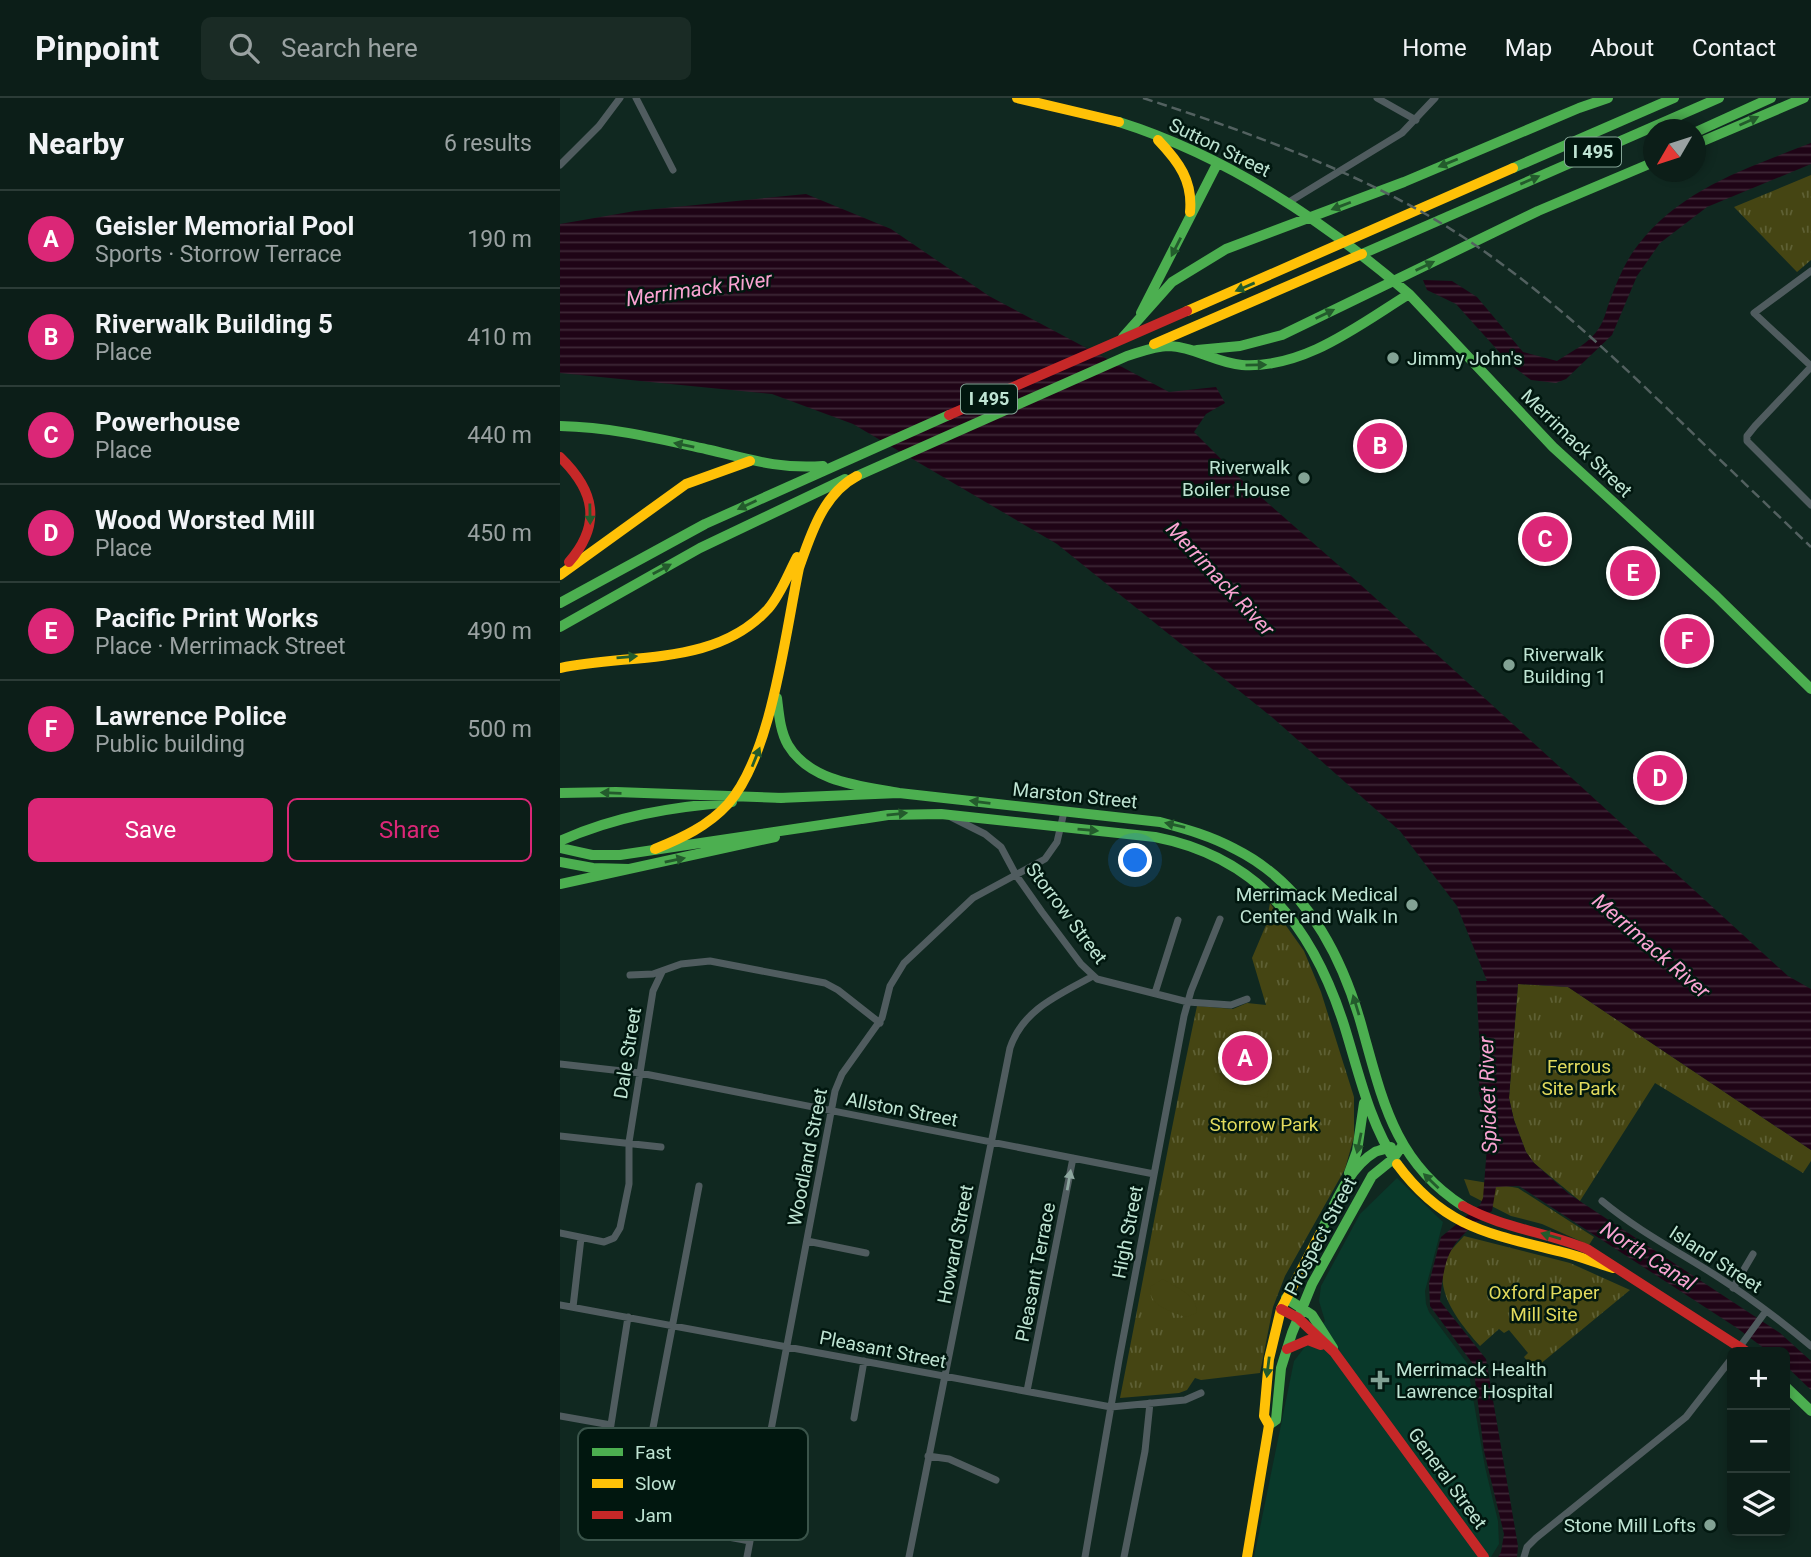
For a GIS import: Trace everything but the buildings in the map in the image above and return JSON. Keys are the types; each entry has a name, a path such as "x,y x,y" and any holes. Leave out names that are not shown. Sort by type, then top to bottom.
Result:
{"main road":[{"name":"Sutton Street","path":"1017,98 1079,111 1153,134 1289,202 1319,224"},
{"path":"1579,108 1598,98"},
{"path":"560,426 590,427 653,438 731,454 750,461 801,468 823,466 848,458 1120,340 1180,275 1226,249 1404,182 1608,98"},
{"name":"I 495","path":"560,603 705,524 809,476 1674,98"},
{"name":"I 495","path":"560,628 738,529 825,488 1719,98"},
{"path":"1706,127 1771,98"},
{"path":"1706,140 1804,98"},
{"path":"1153,134 1188,176 1192,195 1189,222"},
{"path":"1190,350 1240,346 1267,340 1364,296 1643,159"},
{"path":"1138,321 1145,302 1217,164"},
{"path":"1581,191 1643,166"},
{"name":"Merrimack Street","path":"1319,224 1370,260 1409,294 1556,450 1811,688"},
{"path":"655,849 683,839 720,811 744,783 758,756 807,542 841,487 864,471 1127,356 1170,346 1242,365 1263,366 1278,363 1321,346 1409,294"},
{"path":"560,457 584,484 592,511 590,525 579,552 560,572"},
{"path":"560,572 685,484 750,461"},
{"path":"560,668 623,657 677,654 707,649 727,642 752,625 769,607 807,542"},
{"path":"776,681 778,720 784,739 808,768 832,781 899,793"},
{"path":"560,793 704,795 758,799"},
{"name":"Marston Street","path":"758,799 899,793 1134,819 1185,828 1238,849 1279,877 1306,906 1331,942 1356,1004 1378,1083 1402,1146 1425,1175 1451,1198 1492,1220 1550,1235 1602,1257 1614,1268"},
{"path":"560,841 625,816 694,805 758,799"},
{"name":"Marston Street","path":"560,884 868,818 913,812 1153,837 1196,848 1227,861 1245,873 1272,895 1306,935 1322,964 1345,1028 1364,1095 1386,1147 1392,1159 1418,1190 1442,1210 1478,1232 1563,1252 1614,1268"},
{"path":"560,848 607,856 868,818"},
{"path":"560,862 593,868 629,869"},
{"name":"Prospect Street","path":"1344,1188 1357,1151 1364,1095"},
{"path":"1386,1147 1402,1146"},
{"name":"Prospect Street","path":"1269,1425 1276,1420 1281,1368 1297,1318 1312,1284 1372,1176 1392,1159 1402,1146"},
{"name":"Prospect Street","path":"1247,1557 1269,1425 1264,1416 1269,1359 1282,1308 1344,1188 1360,1165 1375,1152 1386,1147"},
{"path":"1614,1268 1735,1347"},
{"name":"General Street","path":"1286,1298 1312,1315 1329,1339 1334,1352"},
{"name":"General Street","path":"1282,1308 1334,1352 1485,1557"},
{"path":"1287,1349 1301,1341 1312,1340 1334,1352"},
{"path":"1790,1391 1811,1411"}],"street":[{"path":"561,161 599,126 620,98"},
{"path":"636,98 673,170"},
{"path":"1377,98 1416,120"},
{"path":"1289,202 1385,144 1416,120 1435,98"},
{"path":"1811,271 1755,313 1811,366 1755,426 1747,441 1811,505"},
{"name":"Storrow Street","path":"939,813 964,822 1001,848 1016,875 1074,956 1093,976 1107,983 1188,1002 1231,1005 1247,999"},
{"name":"Woodland Street","path":"772,1428 831,1111 842,1074 880,1023 886,1010 890,986 904,962 973,898 1039,863 1050,854 1057,842 1064,813"},
{"name":"High Street","path":"1085,1557 1188,1002 1220,919"},
{"path":"1155,993 1178,920"},
{"path":"630,975 662,972 681,964 710,961 819,982 838,990 880,1023"},
{"name":"Dale Street","path":"581,1238 604,1242 618,1233 629,1184 629,1142 653,990 662,972"},
{"name":"Howard Street","path":"909,1557 1010,1048 1019,1027 1038,1008 1093,976"},
{"name":"Allston Street","path":"560,1064 640,1073 1154,1174"},
{"path":"560,1136 662,1147"},
{"name":"Pleasant Terrace","path":"1027,1391 1073,1158"},
{"path":"653,1428 699,1186"},
{"name":"Island Street","path":"1602,1201 1623,1218 1733,1288 1764,1315 1811,1346"},
{"path":"560,1233 581,1238 573,1307"},
{"path":"807,1241 866,1253"},
{"path":"1733,1288 1753,1254"},
{"name":"Pleasant Street","path":"560,1305 1111,1407 1185,1400 1201,1393"},
{"path":"1743,1347 1764,1315"},
{"path":"611,1428 628,1317"},
{"path":"854,1419 864,1361"},
{"path":"1524,1557 1527,1547 1536,1538 1686,1418 1727,1364"},
{"path":"1124,1557 1145,1451 1150,1404"},
{"path":"560,1416 611,1425"},
{"path":"928,1456 949,1459 996,1480"},
{"path":"745,1540 750,1541"},
{"name":"Woodland Street","path":"747,1557 750,1541"}],"shaded area":[{"name":"Merrimack Health Lawrence Hospital","path":"1397,1178 1443,1222 1425,1291 1426,1304 1429,1312 1467,1363 1485,1467 1498,1521 1499,1544 1491,1557 1254,1557 1294,1361 1325,1321 1319,1301 1321,1286 1360,1214"}],"green space":[{"path":"1811,175 1811,260 1797,272 1734,207"},
{"name":"Storrow Park","path":"1270,903 1304,951 1321,992 1354,1097 1354,1137 1345,1169 1285,1276 1273,1307 1260,1373 1201,1380 1195,1378 1187,1390 1179,1393 1120,1398 1197,1006 1233,1009 1247,1003 1266,1005 1252,958 1266,925"},
{"name":"Ferrous Site Park","path":"1518,984 1568,987 1811,1150 1811,1161 1803,1173 1655,1083 1580,1201 1534,1163 1526,1152 1514,1120 1509,1098"},
{"path":"1231,1021 1252,1031 1259,1040 1269,1074 1267,1098 1218,1089 1227,1043 1225,1031"},
{"path":"1464,1179 1518,1188 1594,1237 1589,1245 1542,1224 1511,1216 1470,1195"},
{"name":"Oxford Paper Mill Site","path":"1464,1236 1570,1263 1630,1290 1539,1365 1538,1374 1524,1357 1528,1353 1509,1330 1504,1333 1499,1329 1480,1346 1449,1303 1442,1278 1444,1266 1449,1253"},
{"path":"1163,1279 1190,1297 1196,1307 1196,1313 1186,1317 1156,1303 1150,1293 1151,1286"}],"water":[{"path":"1811,143 1811,164 1707,207 1660,243 1637,276 1612,335 1566,379 1556,383 1531,380 1510,364 1456,304 1427,290 1423,280 1452,281 1477,297 1523,352 1557,361 1595,333 1629,258 1655,226 1674,209 1739,171"},
{"path":"806,194 891,229 989,296 1169,392 1216,387 1225,403 1206,414 1194,432 1245,483 1361,585 1788,976 1811,989 1811,1150 1568,987 1518,984 1509,1098 1526,1152 1534,1163 1569,1194 1780,1333 1811,1361 1811,1390 1790,1370 1790,1347 1762,1347 1519,1186 1496,1187 1492,1211 1467,1231 1452,1248 1444,1269 1440,1301 1486,1359 1518,1546 1517,1557 1498,1557 1504,1534 1484,1451 1473,1364 1430,1306 1429,1283 1441,1237 1480,1205 1483,1198 1488,1134 1479,1092 1480,1051 1476,981 1487,981 1457,906 1400,831 1273,718 1057,544 853,424 772,394 560,373 560,224 635,211"},
{"path":"1255,1041 1264,1066 1248,1072 1246,1066 1239,1068 1234,1054 1241,1052 1240,1046"}],"railway":[{"path":"1143,98 1250,135 1355,178 1457,233 1522,280 1585,332 1811,547"}],"traffic: fast":[{"path":"1123,337 1172,282 1226,249 1404,182 1608,98"},
{"path":"1513,168 1674,98"},
{"path":"1362,254 1719,98"},
{"path":"1706,127 1771,98"},
{"path":"1706,140 1804,98"},
{"path":"857,476 1127,356 1169,346 1242,365 1287,360 1330,343 1409,294 1343,241 1272,193 1198,153 1119,122"},
{"path":"1141,313 1217,164"},
{"path":"1197,350 1240,346 1282,335 1538,211 1643,167"},
{"path":"1409,294 1553,447 1716,596 1811,689"},
{"path":"560,603 705,524 949,415"},
{"path":"560,426 636,434 779,465 823,466"},
{"path":"560,627 700,548 845,479"},
{"path":"777,698 785,740 809,767 838,780 899,793"},
{"path":"560,793 616,792 783,798"},
{"path":"779,798 899,793 1160,822 1217,840 1235,849 1283,882 1318,926 1345,976 1395,1129 1422,1171 1463,1206"},
{"path":"560,841 602,825 644,814 732,802"},
{"path":"862,819 888,815 941,814 1155,837 1192,847 1224,861 1252,880 1277,902 1298,928 1316,958 1344,1025 1372,1114 1397,1164"},
{"path":"560,848 592,855 620,855 868,818"},
{"path":"560,884 775,837"},
{"path":"560,862 593,868 629,869"},
{"path":"1349,1173 1357,1151 1364,1103"},
{"path":"1269,1425 1276,1420 1281,1368 1312,1284 1372,1176 1393,1159 1402,1146"},
{"path":"1321,1232 1349,1177 1365,1159 1375,1152 1391,1147"},
{"path":"1286,1298 1312,1315 1333,1348"},
{"path":"1790,1391 1811,1411"}],"traffic: slow":[{"path":"1017,98 1119,122"},
{"path":"1158,140 1172,156 1187,181 1190,212"},
{"path":"1187,311 1513,168"},
{"path":"1154,344 1362,254"},
{"path":"560,575 686,484 750,461"},
{"path":"655,849 685,836 712,819 728,804 743,782 756,755 775,692 799,568 808,542 835,493 857,476"},
{"path":"560,668 670,655 723,641 747,628 768,609 797,557"},
{"path":"1397,1164 1432,1202 1470,1225 1512,1240 1613,1268"},
{"path":"1247,1557 1269,1425 1264,1416 1269,1359 1281,1309 1321,1232"}],"traffic: jam":[{"path":"949,415 1187,311"},
{"path":"560,457 581,482 590,508 586,534 580,548 569,562"},
{"path":"1463,1206 1493,1220 1587,1249 1739,1347"},
{"path":"1281,1309 1298,1318 1334,1352 1484,1557"},
{"path":"1287,1349 1308,1340 1321,1345"}],"place":[{"name":"Jimmy John's","path":"1393,358"},
{"name":"Riverwalk Building 5","path":"1380,446"},
{"name":"Riverwalk Boiler House","path":"1304,478"},
{"name":"Powerhouse","path":"1545,539"},
{"name":"Pacific Print Works","path":"1633,573"},
{"name":"Lawrence Police","path":"1687,641"},
{"name":"Riverwalk Building 1","path":"1509,665"},
{"name":"Wood Worsted Mill","path":"1660,778"},
{"name":"Merrimack Medical Center and Walk In","path":"1412,905"},
{"name":"Geisler Memorial Pool","path":"1245,1058"},
{"name":"Merrimack Health Lawrence Hospital","path":"1380,1380"},
{"name":"Stone Mill Lofts","path":"1710,1525"}],"water label":[{"name":"Merrimack River","path":"699,289"},
{"name":"Merrimack River","path":"1220,579"},
{"name":"Merrimack River","path":"1651,946"},
{"name":"Spicket River","path":"1488,1095"},
{"name":"North Canal","path":"1648,1256"}]}
